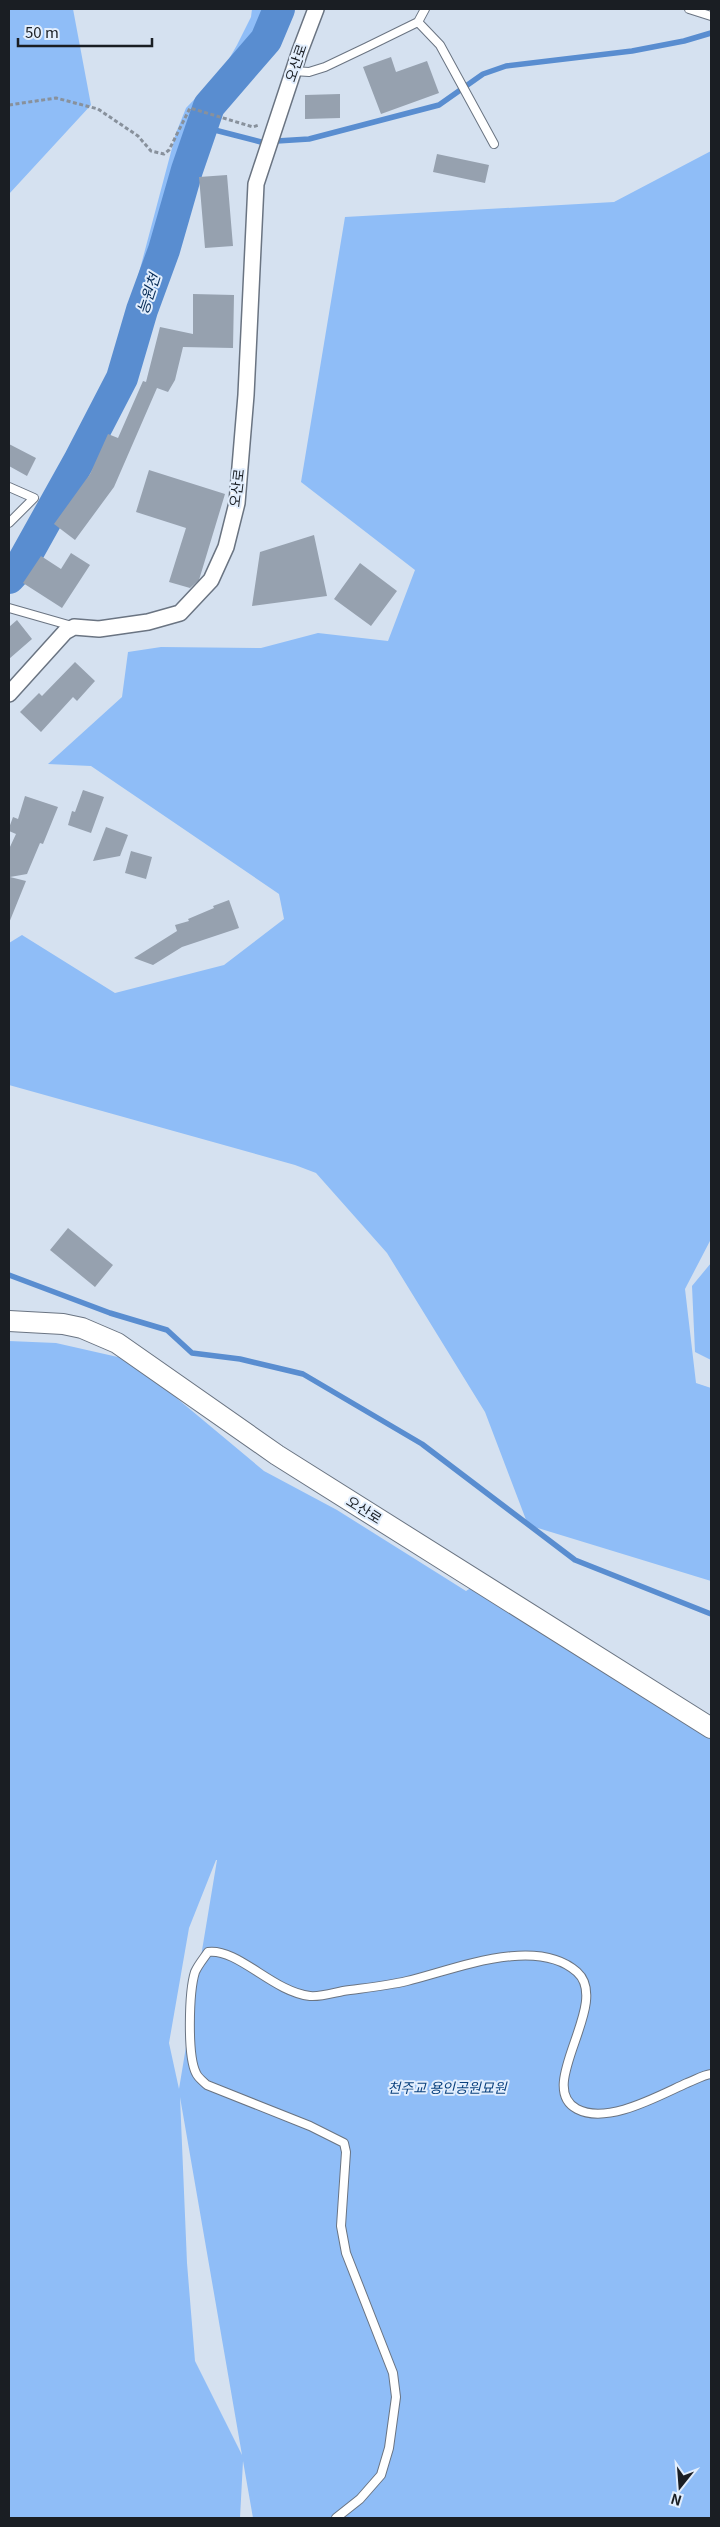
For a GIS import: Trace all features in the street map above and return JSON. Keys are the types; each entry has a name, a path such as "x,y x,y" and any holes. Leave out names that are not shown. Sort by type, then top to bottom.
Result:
{"street":[{"name":"오산로","path":"74,627 99,629 148,622 180,613 211,580 226,547 237,503 246,395 256,184 270,147 293,71 316,9"},
{"path":"9,694 65,632 74,627"},
{"name":"오산로","path":"9,1321 63,1324 82,1328 117,1343 277,1455 711,1728"}],"lane":[{"path":"293,71 309,72 325,67 418,22 425,9"},
{"path":"689,9 711,16"},
{"path":"418,22 440,45 494,144"},
{"path":"9,487 34,498 9,523"},
{"path":"9,608 74,627"},
{"path":"336,2518 360,2499 381,2475 389,2448 396,2397 393,2373 346,2252 341,2226 346,2152 344,2143 310,2126 207,2085 196,2074 192,2051 190,2006 192,1985 196,1970 208,1952 219,1951 229,1954 263,1977 288,1990 311,1996 406,1981 491,1958 526,1955 562,1962 579,1973 585,1990 586,2004 568,2063 564,2085 567,2100 575,2108 590,2114 608,2114 640,2104 711,2074"}],"path":[{"path":"9,105 56,98 98,109 138,136 151,151 164,154 169,150 190,108 253,127 278,118"}],"green space":[{"path":"9,9 73,9 91,105 9,194"},
{"path":"252,9 275,9 264,38 207,104 182,174 160,254 119,375 45,515 38,513 32,517 98,405 118,352 176,133 186,108 222,71 251,17"},
{"path":"282,9 289,9 270,49 222,107 216,125 206,124 212,107 267,44"},
{"path":"208,134 214,136 201,158 192,182 159,305 135,377 105,436 46,528 48,519 125,378 144,310 168,248 201,137"},
{"path":"711,151 711,1239 685,1289 696,1383 711,1388 711,1581 528,1525 485,1412 387,1253 316,1173 295,1165 9,1085 9,943 22,935 115,993 224,965 284,919 279,894 91,766 48,764 122,697 128,652 161,647 261,648 318,633 388,641 415,570 301,482 345,217 614,202"},
{"path":"711,1263 711,1360 695,1352 692,1286"},
{"name":"천주교 용인공원묘원","path":"9,1341 56,1343 131,1360 264,1471 337,1510 466,1591 480,1582 711,1728 711,2518 253,2518 243,2461 240,2518 9,2518","holes":["217,1860 179,2089 169,2043 189,1928","180,2097 242,2455 195,2361 187,2263"]}],"shaded area":[{"path":"47,517 43,531 12,590 9,588 9,556 30,531 33,518"}],"building":[{"path":"391,57 396,72 427,61 439,93 381,114 363,67"},
{"path":"340,94 340,118 305,119 305,95"},
{"path":"437,154 489,165 485,183 433,172"},
{"path":"227,175 233,246 205,248 199,177"},
{"path":"193,294 234,295 233,348 183,347 175,380 168,392 157,388 114,487 75,540 54,524 90,474 108,434 118,438 143,381 146,382 160,327 193,334"},
{"path":"9,444 36,458 27,476 9,466"},
{"path":"149,470 225,494 199,580 190,588 169,582 186,528 136,512"},
{"path":"314,535 327,596 252,606 260,552"},
{"path":"71,553 90,565 62,608 23,583 41,556 61,569"},
{"path":"360,563 397,591 371,626 334,599"},
{"path":"17,620 32,639 9,659 9,627"},
{"path":"75,662 95,681 77,701 73,697 41,732 20,712 39,693 42,696"},
{"path":"83,790 104,797 91,833 68,825 72,811 75,812"},
{"path":"25,796 58,807 43,844 40,843 27,874 10,877 26,881 9,923 9,849 16,834 9,831 9,828 13,817 18,819"},
{"path":"106,827 128,835 120,856 93,861"},
{"path":"131,851 152,857 146,879 125,873"},
{"path":"229,900 239,928 182,947 153,965 134,958 177,931 175,925 189,921 188,919"},
{"path":"68,1228 113,1265 95,1287 50,1250"}],"waterway":[{"name":"능원천","path":"9,578 21,565 79,461 122,378 142,310 164,250 187,170 209,106 266,40 279,9"},
{"path":"203,127 261,142 309,139 439,105 483,74 506,66 632,51 684,41 711,33"},
{"path":"9,1275 110,1313 167,1330 192,1353 240,1359 303,1374 422,1444 575,1560 711,1614"}]}
